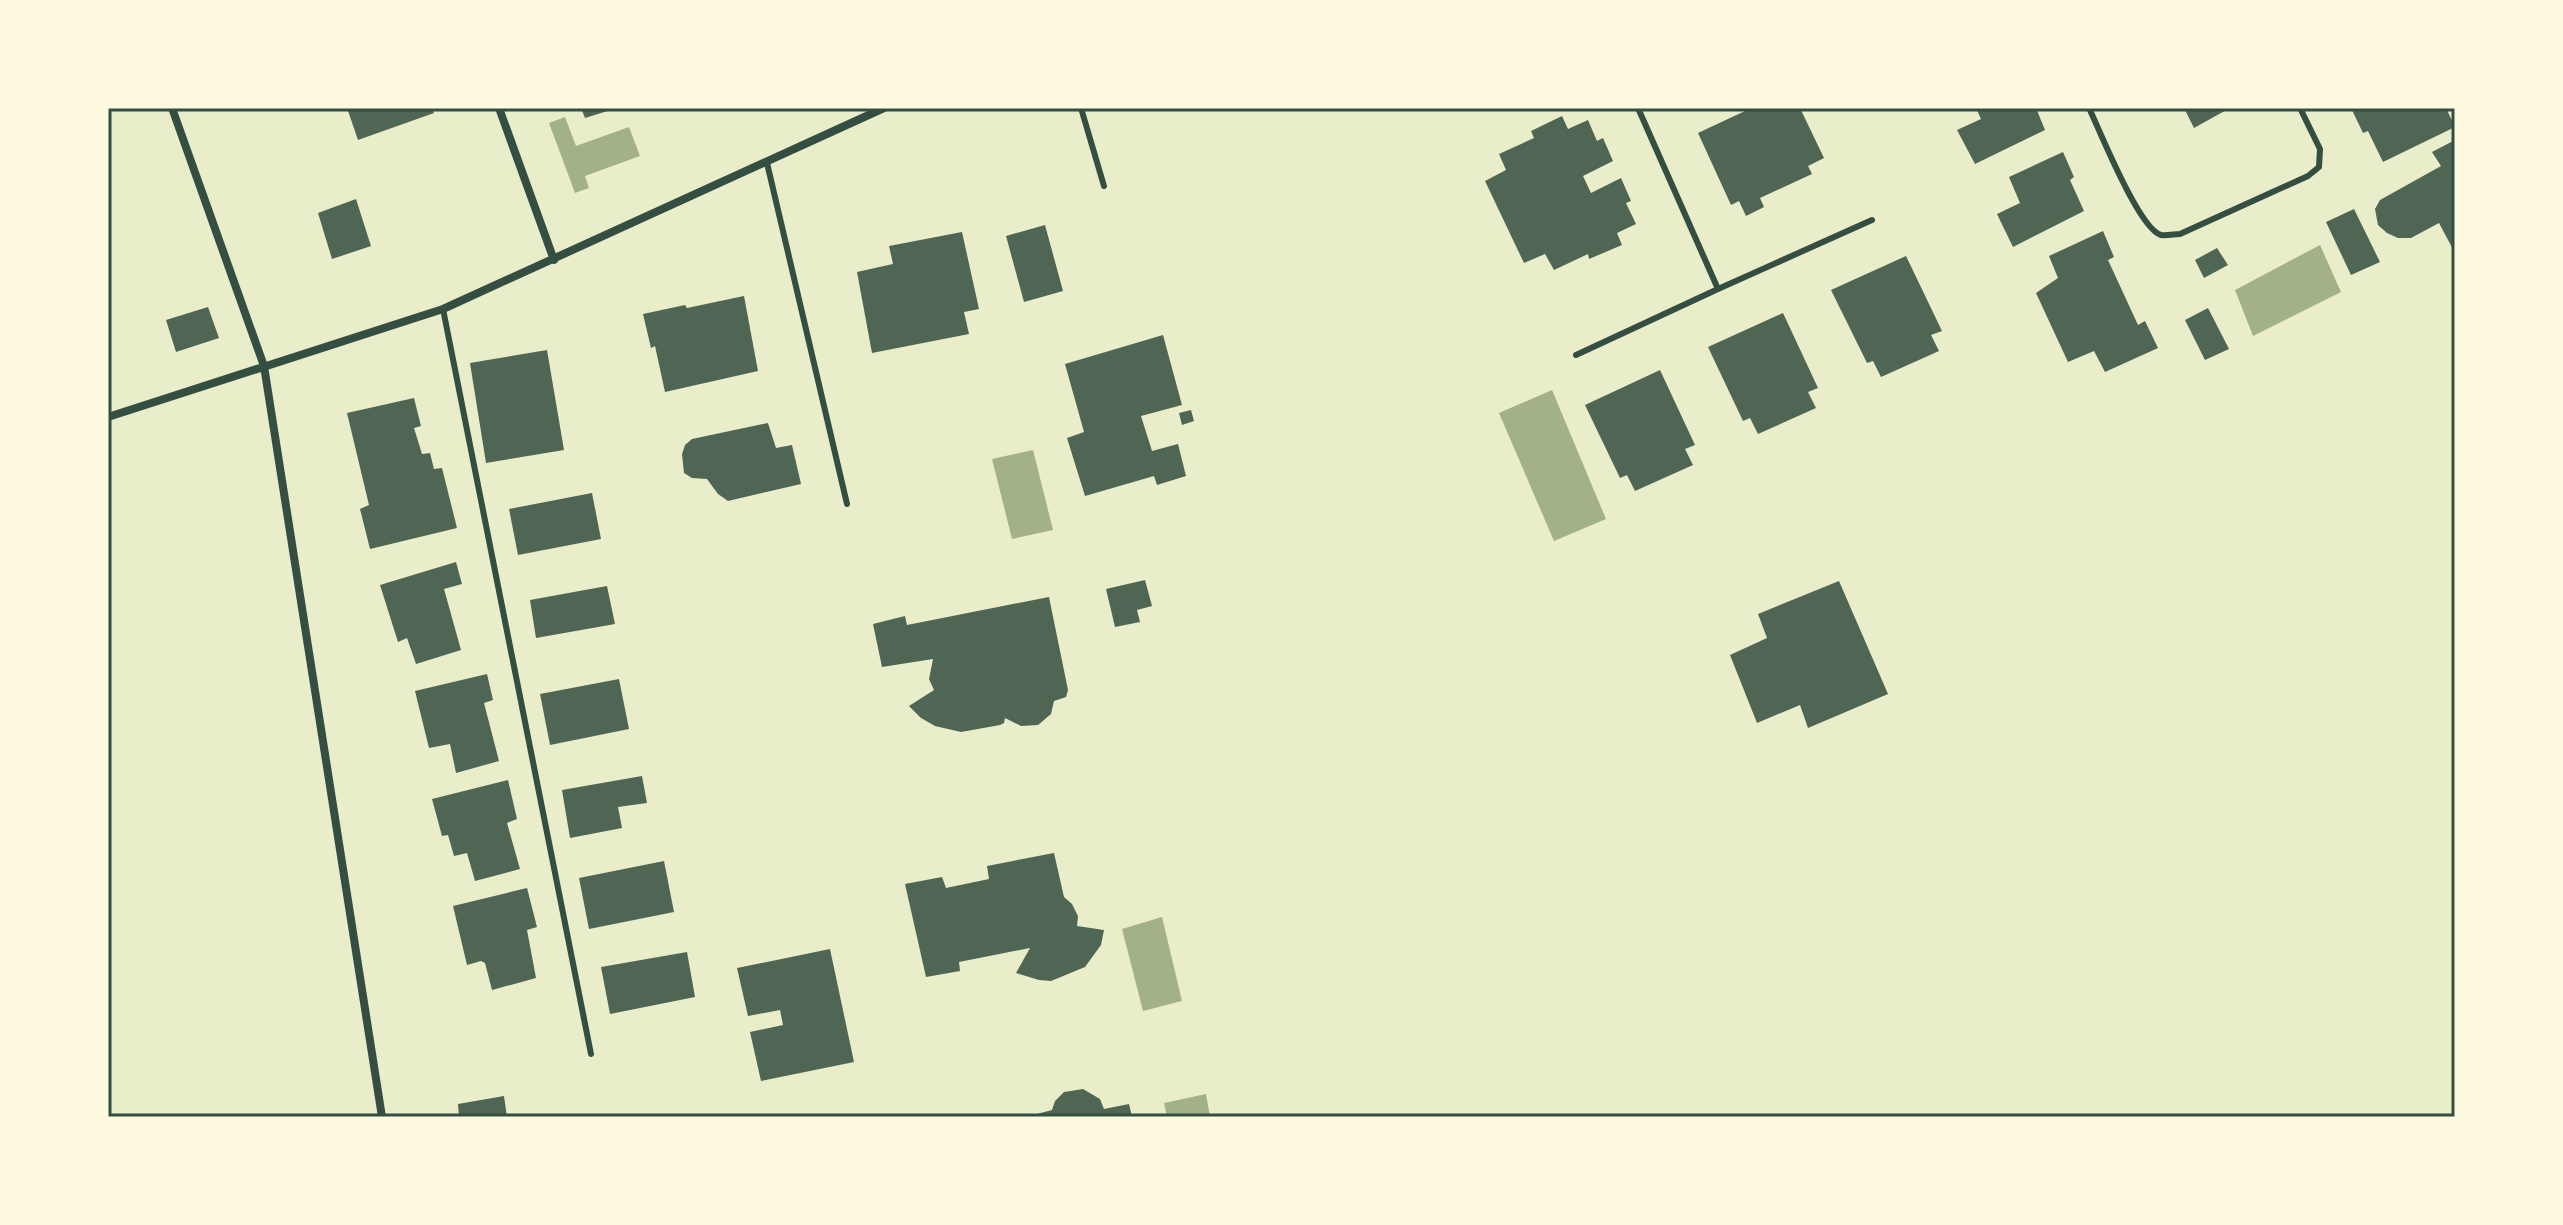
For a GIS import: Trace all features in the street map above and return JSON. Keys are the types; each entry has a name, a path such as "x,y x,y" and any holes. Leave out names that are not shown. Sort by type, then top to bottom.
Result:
{"street":[{"path":"172,108 264,366 382,1117"},
{"path":"499,108 554,260"},
{"path":"108,417 443,309 884,108"}],"lane":[{"path":"1081,108 1104,186"},
{"path":"1638,108 1718,289"},
{"path":"2089,108 2135,206 2148,226 2161,235 2180,234 2308,176 2319,167 2320,149 2300,108"},
{"path":"767,163 847,504"},
{"path":"1576,355 1872,220"},
{"path":"443,309 591,1054"}],"shaded area":[{"path":"565,117 576,146 629,127 640,156 585,176 589,188 575,193 549,123"},
{"path":"2320,245 2341,292 2253,336 2235,290"},
{"path":"1552,390 1606,519 1554,541 1499,413"},
{"path":"1033,450 1053,530 1012,539 992,459"},
{"path":"1162,917 1182,1001 1143,1011 1122,929"},
{"path":"1206,1094 1210,1117 1167,1117 1164,1103"}],"building":[{"path":"347,108 432,108 434,113 358,140"},
{"path":"581,108 614,108 614,109 585,118"},
{"path":"1744,108 1800,108 1824,158 1808,166 1812,174 1760,198 1764,207 1746,216 1739,201 1731,205 1698,133 1745,111"},
{"path":"1976,108 2036,108 2045,130 1975,164 1957,130 1981,119"},
{"path":"2184,108 2230,108 2194,128"},
{"path":"2351,108 2446,108 2455,127 2383,162 2368,131 2363,133"},
{"path":"1562,116 1568,129 1588,120 1597,141 1603,138 1613,161 1583,176 1591,193 1621,178 1631,201 1626,203 1636,224 1617,233 1622,245 1589,259 1588,254 1554,270 1545,254 1524,263 1485,181 1506,170 1499,154 1534,138 1531,131"},
{"path":"2455,140 2455,253 2439,223 2411,238 2398,238 2387,233 2378,225 2375,209 2380,200 2441,166 2432,152"},
{"path":"2063,152 2074,177 2070,180 2084,211 2013,247 1997,214 2020,203 2009,177"},
{"path":"356,199 371,246 332,259 318,213"},
{"path":"2354,209 2380,262 2351,275 2326,222"},
{"path":"1045,225 1063,291 1024,302 1006,236"},
{"path":"2103,231 2114,257 2108,260 2138,325 2145,321 2158,348 2105,372 2094,351 2068,362 2036,293 2058,278 2049,256"},
{"path":"962,232 979,309 964,312 969,334 872,353 857,272 893,264 889,246"},
{"path":"2217,248 2228,265 2204,278 2195,260"},
{"path":"1906,256 1942,331 1931,335 1939,351 1881,377 1873,361 1867,363 1831,290"},
{"path":"744,296 758,371 665,392 655,346 651,348 643,314"},
{"path":"208,307 219,338 176,352 166,320"},
{"path":"2208,308 2229,349 2205,360 2185,320"},
{"path":"1783,313 1818,388 1808,392 1816,408 1758,434 1750,418 1743,421 1708,347"},
{"path":"1163,335 1182,405 1141,416 1152,451 1178,444 1186,476 1157,485 1154,476 1085,496 1067,438 1084,432 1065,364"},
{"path":"547,350 564,450 486,463 470,363"},
{"path":"1660,370 1695,445 1685,449 1693,465 1635,491 1627,475 1620,478 1585,405"},
{"path":"414,398 421,426 414,428 422,454 430,453 434,469 442,468 457,528 370,549 360,509 369,505 347,413"},
{"path":"1191,410 1194,421 1182,425 1179,413"},
{"path":"768,423 776,448 792,445 801,484 728,501 718,494 707,479 692,478 684,473 682,454 685,445 692,439"},
{"path":"592,493 601,539 518,555 509,509"},
{"path":"456,562 462,584 444,589 461,650 416,664 407,638 398,642 380,585"},
{"path":"1145,580 1152,606 1137,610 1140,622 1115,627 1106,589"},
{"path":"1839,581 1888,694 1808,728 1800,705 1757,723 1730,655 1767,638 1758,614"},
{"path":"607,586 615,624 536,638 530,600"},
{"path":"1049,597 1068,690 1066,697 1054,701 1051,714 1038,725 1021,726 1005,718 1000,725 961,732 935,726 909,706 934,690 929,679 933,659 882,667 873,624 905,616 907,625"},
{"path":"487,674 493,700 484,703 499,761 456,773 450,744 429,748 415,691"},
{"path":"619,679 629,729 550,745 540,694"},
{"path":"642,776 647,803 618,807 622,828 570,838 562,790"},
{"path":"508,780 517,819 507,823 520,869 475,881 467,853 454,856 448,835 442,836 432,799"},
{"path":"1054,853 1064,897 1078,916 1077,926 1104,930 1101,945 1085,967 1051,981 1016,973 1030,948 959,962 960,971 926,977 905,884 942,877 946,888 989,879 987,866"},
{"path":"664,861 674,912 589,929 579,878"},
{"path":"527,888 537,927 527,930 536,978 492,990 485,963 481,961 467,965 453,906"},
{"path":"830,949 854,1062 761,1081 750,1032 783,1025 780,1010 748,1016 737,968"},
{"path":"687,952 695,997 610,1014 601,967"},
{"path":"1083,1089 1100,1099 1104,1109 1129,1104 1132,1117 1025,1117 1052,1110 1055,1101 1064,1092"},
{"path":"504,1096 507,1117 459,1117 458,1104"}]}
